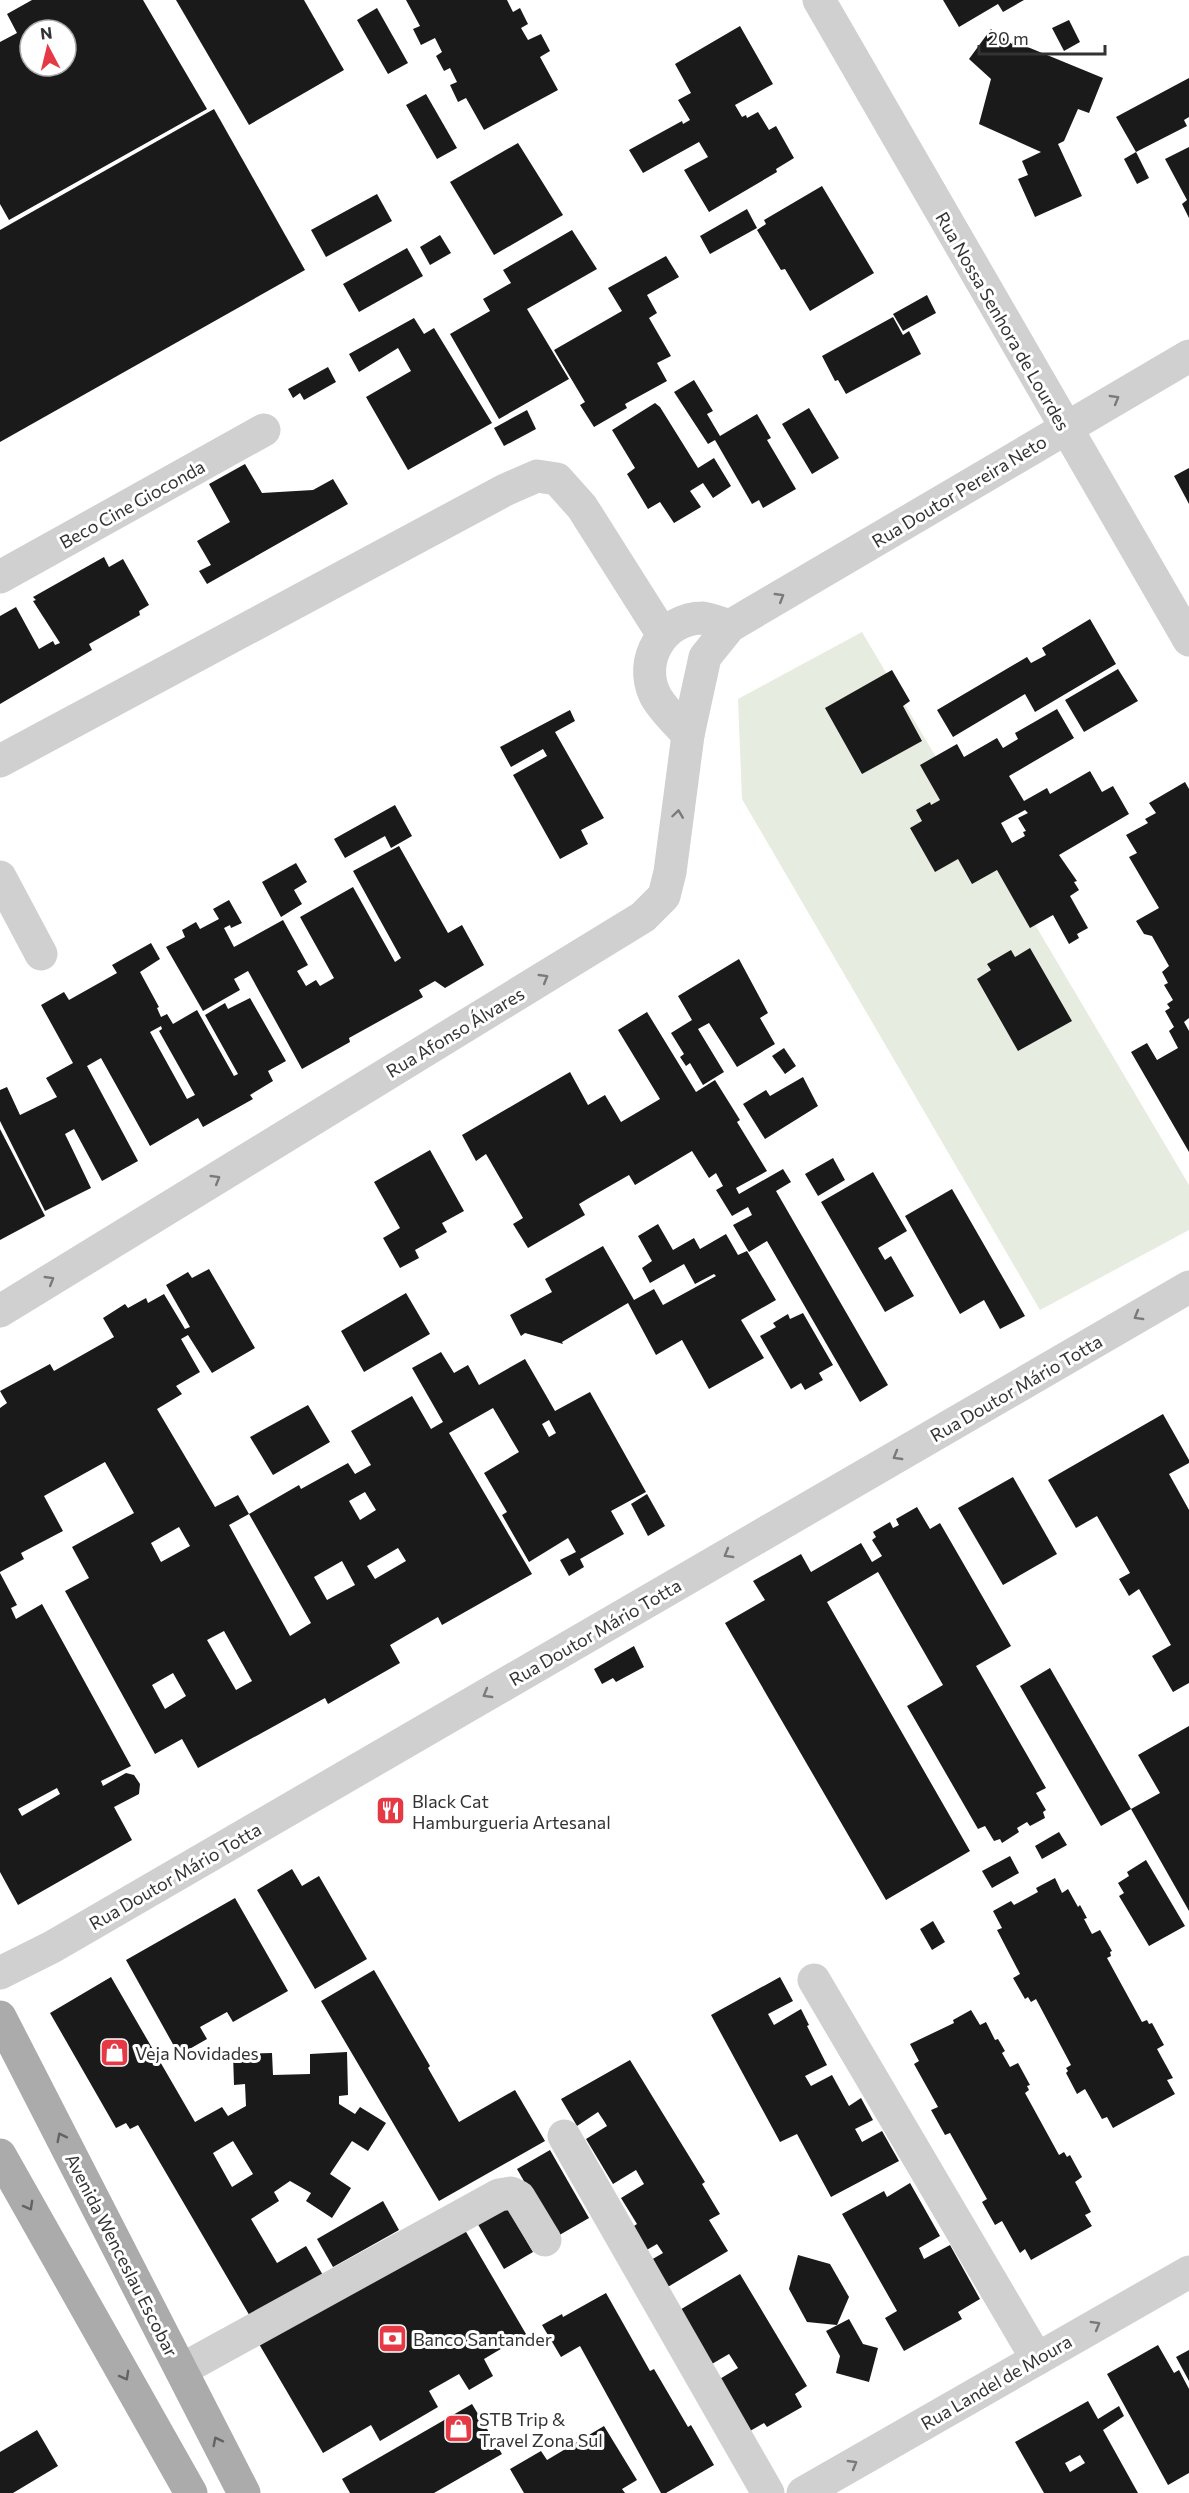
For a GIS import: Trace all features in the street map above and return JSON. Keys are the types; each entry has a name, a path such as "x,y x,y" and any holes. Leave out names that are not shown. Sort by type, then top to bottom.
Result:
{"main road":[{"name":"Avenida Wenceslau Escobar","path":"0,2017 244,2493"},
{"path":"0,2155 191,2493"}],"street":[{"name":"Rua Nossa Senhora de Lourdes","path":"819,0 1189,640"},
{"name":"Rua Doutor Pereira Neto","path":"730,626 1189,356"},
{"name":"Beco Cine Gioconda","path":"0,577 264,430"},
{"path":"0,761 505,490 537,476 557,479 582,507 663,634"},
{"path":"688,735 655,695 649,661 663,634 678,624 704,618 730,626"},
{"name":"Rua Afonso Álvares","path":"0,1311 643,917 664,896 670,872 688,735 705,657 730,626"},
{"path":"0,877 41,954"},
{"name":"Rua Doutor Mário Totta","path":"0,1973 52,1947 1189,1287"},
{"path":"814,1980 1037,2359"},
{"path":"564,2136 768,2493"},
{"path":"181,2370 499,2195 511,2193 519,2197 545,2240"},
{"name":"Rua Landel de Moura","path":"803,2493 1189,2272"}],"shaded area":[{"path":"862,632 1189,1185 1189,1230 1040,1310 742,799 738,699"}],"building":[{"path":"32,0 143,0 207,109 9,220 0,204 0,42 17,33 7,14"},
{"path":"176,0 304,0 344,70 249,125"},
{"path":"406,0 507,0 513,12 520,8 528,24 521,28 528,40 541,34 550,51 540,57 558,90 484,130 466,98 458,102 450,85 457,82 450,68 444,71 436,56 442,52 435,38 421,45 413,29 420,26"},
{"path":"943,0 1024,0 1003,12 998,4 959,27"},
{"path":"377,8 408,63 388,74 357,20"},
{"path":"1069,20 1080,42 1064,51 1052,28"},
{"path":"740,26 773,84 735,105 742,117 746,115 747,118 758,112 769,130 776,126 794,158 776,169 777,172 709,212 684,170 708,157 699,142 643,173 629,150 682,121 683,124 690,120 678,100 691,93 675,64"},
{"path":"991,29 1012,44 1013,41 1103,78 1089,113 1078,109 1064,141 1058,144 1082,196 1035,217 1018,179 1028,175 1022,161 1041,152 979,124 991,79 969,59"},
{"path":"1189,78 1189,117 1184,120 1187,126 1136,152 1116,117"},
{"path":"426,94 457,148 437,159 406,105"},
{"path":"214,109 305,270 0,442 0,230"},
{"path":"518,143 563,215 494,255 450,182"},
{"path":"1189,147 1189,218 1182,204 1187,200 1165,159"},
{"path":"1136,152 1149,178 1137,184 1124,159"},
{"path":"822,186 874,273 810,311 785,269 781,270 757,230 766,224 764,220"},
{"path":"377,194 392,221 326,257 311,230"},
{"path":"747,209 757,228 710,254 700,236"},
{"path":"572,230 597,269 527,309 569,379 499,419 450,334 490,311 483,299 511,283 503,270"},
{"path":"440,235 451,253 430,265 420,247"},
{"path":"407,248 423,276 359,312 343,284"},
{"path":"666,256 679,277 647,295 657,313 649,318 671,356 657,363 667,381 625,404 627,408 594,427 580,405 585,402 554,350 622,311 608,288"},
{"path":"927,295 936,313 903,331 893,314"},
{"path":"893,317 903,335 909,331 921,354 846,394 838,380 835,381 822,356"},
{"path":"414,318 424,334 434,328 492,423 408,470 366,397 411,371 398,348 359,372 349,354"},
{"path":"328,367 336,382 304,400 300,393 293,398 288,389"},
{"path":"694,380 713,411 707,414 720,436 757,414 771,438 767,440 796,489 763,508 759,500 752,504 715,440 708,444 674,392"},
{"path":"655,403 660,407 698,468 714,458 731,486 713,498 703,483 690,491 701,507 674,523 660,502 648,509 627,474 635,468 612,430"},
{"path":"809,408 839,458 812,474 782,424"},
{"path":"527,410 536,429 504,446 494,428"},
{"path":"245,464 262,493 313,490 333,479 348,504 207,584 199,571 211,565 197,541 230,522 209,484"},
{"path":"1189,468 1189,504 1174,476"},
{"path":"104,557 109,567 123,559 149,605 139,611 140,615 89,644 92,650 0,704 0,616 16,607 39,649 53,641 55,645 60,643 33,601 36,600 33,597"},
{"path":"1090,619 1116,664 1035,712 1025,694 953,737 937,710 1027,657 1031,663 1046,655 1042,648"},
{"path":"1118,669 1138,701 1084,732 1065,700"},
{"path":"892,670 910,701 903,706 922,741 862,774 825,708"},
{"path":"1057,709 1074,738 1009,776 1024,801 1047,788 1050,794 1090,771 1102,792 1113,786 1129,814 1059,855 1077,881 1074,882 1079,890 1070,896 1088,928 1077,934 1079,938 1069,944 1053,915 1030,928 997,870 972,884 958,859 935,872 910,828 922,821 916,810 930,802 931,805 940,800 920,765 957,744 964,757 997,738 1003,748 1018,739 1015,733","holes":["1025,810 1028,813 1018,818 1026,831 1023,832 1025,836 1012,843 1001,823"]},
{"path":"570,710 575,721 555,732 604,818 581,830 588,844 560,859 513,775 547,756 543,749 511,767 500,747"},
{"path":"1185,782 1189,789 1189,1018 1184,1022 1189,1031 1189,1152 1131,1052 1147,1043 1157,1060 1178,1048 1169,1031 1174,1027 1165,1011 1170,1008 1167,1004 1173,1000 1164,985 1168,983 1162,972 1169,966 1152,936 1144,934 1136,921 1159,908 1129,857 1137,853 1126,835 1148,823 1145,819 1156,813 1149,803"},
{"path":"395,805 412,836 391,848 385,836 345,858 334,839"},
{"path":"399,846 448,933 462,925 484,965 445,988 435,981 419,990 423,997 349,1038 350,1042 302,1069 248,971 234,979 240,990 203,1011 166,947 185,937 182,930 196,922 200,929 219,919 213,909 229,900 242,923 231,928 230,925 224,928 234,947 283,920 308,965 297,971 306,986 316,980 320,986 334,978 300,917 353,887 395,962 401,958 353,871"},
{"path":"296,863 307,882 294,890 302,904 281,917 262,882"},
{"path":"151,943 160,959 140,972 159,1007 157,1008 161,1017 167,1014 173,1024 197,1010 234,1076 238,1074 205,1015 225,1003 228,1009 250,998 286,1061 268,1071 273,1081 250,1095 253,1099 203,1127 198,1118 150,1146 101,1058 87,1066 138,1161 102,1181 74,1129 65,1134 91,1188 45,1211 0,1121 0,1090 7,1087 20,1115 57,1097 46,1078 73,1063 41,1005 64,992 69,1000 117,973 112,965","holes":["161,1026 162,1029 159,1031 195,1095 187,1099 150,1032"]},
{"path":"1030,948 1072,1021 1018,1051 977,979 991,970 987,964 1011,950 1015,957"},
{"path":"739,959 768,1013 760,1018 775,1044 737,1067 709,1023 698,1029 724,1072 703,1085 690,1063 686,1066 680,1057 684,1054 671,1033 692,1020 678,996"},
{"path":"647,1012 696,1092 715,1080 740,1120 737,1122 767,1171 736,1188 739,1194 783,1169 791,1182 776,1191 888,1385 860,1402 767,1241 749,1252 733,1225 752,1215 748,1207 732,1216 716,1190 723,1186 716,1173 709,1178 692,1151 635,1185 629,1175 589,1198 579,1204 585,1215 528,1248 513,1224 523,1218 486,1154 476,1161 462,1135 570,1072 588,1105 605,1095 621,1122 660,1099 618,1030"},
{"path":"784,1048 796,1066 785,1074 772,1056"},
{"path":"803,1077 818,1106 765,1139 743,1104 766,1090 770,1096"},
{"path":"0,1129 45,1216 0,1240"},
{"path":"430,1150 464,1211 442,1223 447,1232 415,1250 419,1258 400,1268 383,1238 400,1228 374,1182"},
{"path":"833,1158 845,1180 818,1196 805,1174"},
{"path":"873,1172 907,1231 878,1248 885,1260 891,1256 914,1296 885,1312 821,1202"},
{"path":"952,1189 1025,1316 1000,1329 984,1300 960,1314 905,1216"},
{"path":"658,1224 673,1250 694,1238 700,1249 726,1234 738,1255 747,1251 776,1300 741,1320 764,1358 709,1389 682,1340 656,1355 628,1303 562,1342 563,1344 525,1333 521,1336 510,1315 552,1292 545,1279 603,1246 634,1300 654,1289 663,1305 716,1276 714,1274 695,1284 684,1264 650,1283 642,1268 652,1261 638,1236"},
{"path":"209,1269 255,1348 212,1373 188,1335 181,1339 200,1372 176,1386 182,1394 157,1409 215,1507 238,1495 249,1514 299,1485 301,1489 348,1463 355,1474 371,1465 351,1431 412,1396 431,1429 443,1422 412,1368 441,1352 454,1373 468,1365 479,1385 525,1359 555,1411 590,1392 646,1492 611,1511 624,1534 580,1559 584,1567 569,1576 560,1560 576,1552 568,1538 529,1562 502,1515 507,1512 484,1473 519,1452 493,1408 449,1433 532,1574 442,1625 438,1617 390,1645 400,1663 328,1704 325,1698 198,1768 182,1739 155,1754 65,1591 89,1578 72,1547 134,1513 105,1462 44,1496 63,1531 21,1553 24,1559 0,1572 0,1408 7,1403 0,1391 50,1364 54,1371 114,1337 103,1318 125,1304 128,1308 146,1298 148,1303 164,1294 185,1329 190,1327 166,1285 188,1272 192,1278","holes":["549,1420 556,1433 549,1437 542,1424","365,1492 376,1510 360,1520 349,1501","249,1514 311,1623 290,1636 229,1525","179,1527 190,1546 161,1562 151,1543","398,1548 406,1561 375,1579 367,1566","342,1561 355,1585 327,1600 314,1577","224,1631 252,1681 236,1690 207,1640","173,1673 186,1696 165,1709 152,1685"]},
{"path":"406,1293 430,1334 364,1372 341,1331"},
{"path":"803,1313 833,1365 819,1373 823,1380 805,1390 801,1383 791,1389 760,1336 776,1327 773,1323 788,1314 790,1319"},
{"path":"308,1405 330,1442 273,1475 250,1437"},
{"path":"1163,1414 1189,1460 1189,1463 1169,1474 1189,1510 1189,1683 1173,1692 1152,1656 1171,1645 1139,1589 1129,1596 1119,1579 1130,1573 1097,1516 1076,1528 1048,1480"},
{"path":"1013,1477 1057,1554 1003,1585 958,1508"},
{"path":"647,1494 665,1526 648,1536 631,1504"},
{"path":"917,1507 930,1529 940,1523 1011,1646 976,1666 1046,1788 1036,1793 1046,1810 1043,1812 1045,1818 1030,1826 1027,1822 1017,1828 1019,1832 1002,1843 1000,1839 994,1841 985,1826 978,1829 907,1706 943,1685 878,1572 827,1602 970,1851 886,1900 725,1623 765,1600 753,1581 801,1554 811,1572 861,1543 872,1562 882,1556 872,1540 876,1537 873,1532 890,1522 893,1528 899,1525 896,1519"},
{"path":"0,1573 17,1605 11,1608 16,1619 42,1604 131,1766 101,1781 103,1786 126,1773 134,1775 140,1784 139,1794 114,1807 132,1840 18,1905 0,1872","holes":["57,1788 60,1794 22,1816 18,1809"]},
{"path":"634,1646 644,1667 616,1682 613,1678 602,1684 594,1669"},
{"path":"1050,1668 1131,1809 1101,1826 1020,1686"},
{"path":"1189,1726 1189,1911 1131,1809 1160,1793 1138,1755"},
{"path":"1059,1832 1067,1845 1042,1859 1035,1846"},
{"path":"1010,1856 1019,1873 992,1888 982,1871"},
{"path":"1146,1860 1185,1926 1149,1946 1119,1896 1124,1893 1118,1883 1129,1876 1127,1872"},
{"path":"292,1869 302,1886 319,1876 367,1959 315,1989 257,1890"},
{"path":"1055,1878 1062,1893 1068,1889 1078,1907 1080,1905 1092,1934 1100,1930 1112,1951 1111,1956 1107,1958 1142,2022 1147,2020 1149,2024 1152,2023 1164,2045 1157,2049 1173,2078 1167,2080 1175,2094 1113,2128 1107,2117 1102,2119 1085,2089 1077,2094 1066,2073 1068,2071 1066,2068 1071,2065 1036,1999 1031,2002 1028,1997 1025,1999 1013,1978 1020,1974 997,1930 1002,1928 993,1911 1011,1901 1014,1905 1038,1892 1036,1888"},
{"path":"235,1898 288,1991 233,2022 227,2012 200,2027 207,2039 179,2055 126,1960"},
{"path":"933,1921 945,1942 932,1950 920,1929"},
{"path":"374,1970 430,2066 428,2068 459,2122 515,2090 545,2141 439,2201 321,2001"},
{"path":"111,1977 195,2122 222,2107 228,2116 246,2106 245,2084 234,2085 233,2054 272,2053 273,2075 310,2074 310,2054 347,2052 348,2095 339,2096 339,2104 355,2114 360,2107 386,2123 368,2151 352,2141 330,2174 351,2188 332,2218 306,2201 311,2193 290,2181 274,2192 279,2201 251,2219 277,2263 306,2246 324,2277 251,2318 138,2125 130,2129 126,2123 116,2128 50,2013","holes":["233,2141 253,2174 232,2187 213,2153"]},
{"path":"780,1977 793,2001 768,2014 774,2025 801,2009 827,2065 805,2076 811,2086 832,2075 849,2106 861,2098 873,2120 855,2129 862,2142 882,2131 899,2161 831,2197 797,2134 780,2142 711,2015"},
{"path":"971,2010 980,2025 986,2022 995,2040 998,2039 1005,2051 1002,2053 1010,2067 1018,2063 1030,2085 1027,2086 1029,2090 1025,2093 1059,2155 1064,2152 1067,2157 1070,2155 1082,2177 1075,2182 1091,2212 1085,2215 1092,2226 1031,2260 1025,2249 1020,2253 1002,2221 995,2225 982,2202 987,2199 950,2133 945,2135 931,2110 938,2107 914,2064 919,2061 910,2044 954,2023 953,2020"},
{"path":"630,2060 705,2182 702,2184 720,2214 709,2220 728,2251 661,2291 644,2264 663,2253 657,2244 638,2255 625,2232 637,2224 621,2198 644,2184 636,2170 613,2184 586,2139 607,2126 604,2121 598,2112 577,2126 561,2099"},
{"path":"550,2150 589,2218 556,2237 517,2169"},
{"path":"910,2183 940,2236 919,2248 924,2259 950,2245 980,2299 958,2312 962,2319 904,2351 885,2318 897,2311 842,2214 884,2191 887,2197"},
{"path":"383,2201 399,2230 333,2267 317,2239"},
{"path":"505,2204 533,2252 504,2269 476,2221"},
{"name":"Banco Santander","path":"462,2225 526,2334 484,2359 493,2376 469,2390 459,2374 429,2391 438,2407 380,2441 371,2425 323,2453 259,2344"},
{"path":"798,2255 830,2264 849,2297 837,2325 807,2322 789,2289"},
{"path":"740,2274 807,2386 795,2394 802,2407 767,2427 764,2423 743,2435 713,2383 738,2368 729,2354 705,2368 673,2314"},
{"path":"606,2293 650,2371 654,2369 688,2427 691,2425 714,2465 666,2493 661,2493 580,2346 561,2357 542,2325 562,2314 563,2317"},
{"path":"849,2319 863,2344 878,2348 869,2382 836,2373 840,2356 826,2331"},
{"path":"1158,2345 1174,2373 1179,2370 1189,2389 1189,2473 1168,2485 1107,2374"},
{"path":"1189,2350 1189,2381 1176,2357"},
{"path":"1088,2401 1098,2419 1119,2406 1124,2416 1103,2430 1138,2493 1044,2493 1015,2442","holes":["1080,2455 1085,2463 1070,2472 1065,2463"]},
{"name":"STB Trip & Travel Zona Sul","path":"472,2404 502,2454 434,2493 350,2493 342,2479"},
{"path":"604,2426 637,2480 622,2489 625,2493 524,2493 510,2469 541,2451 547,2460"},
{"path":"37,2430 58,2466 13,2493 0,2493 0,2452"}],"place":[{"name":"Black Cat Hamburgueria Artesanal","path":"391,1811"},
{"name":"Veja Novidades","path":"114,2053"},
{"name":"Banco Santander","path":"392,2339"},
{"name":"STB Trip & Travel Zona Sul","path":"458,2429"}]}
